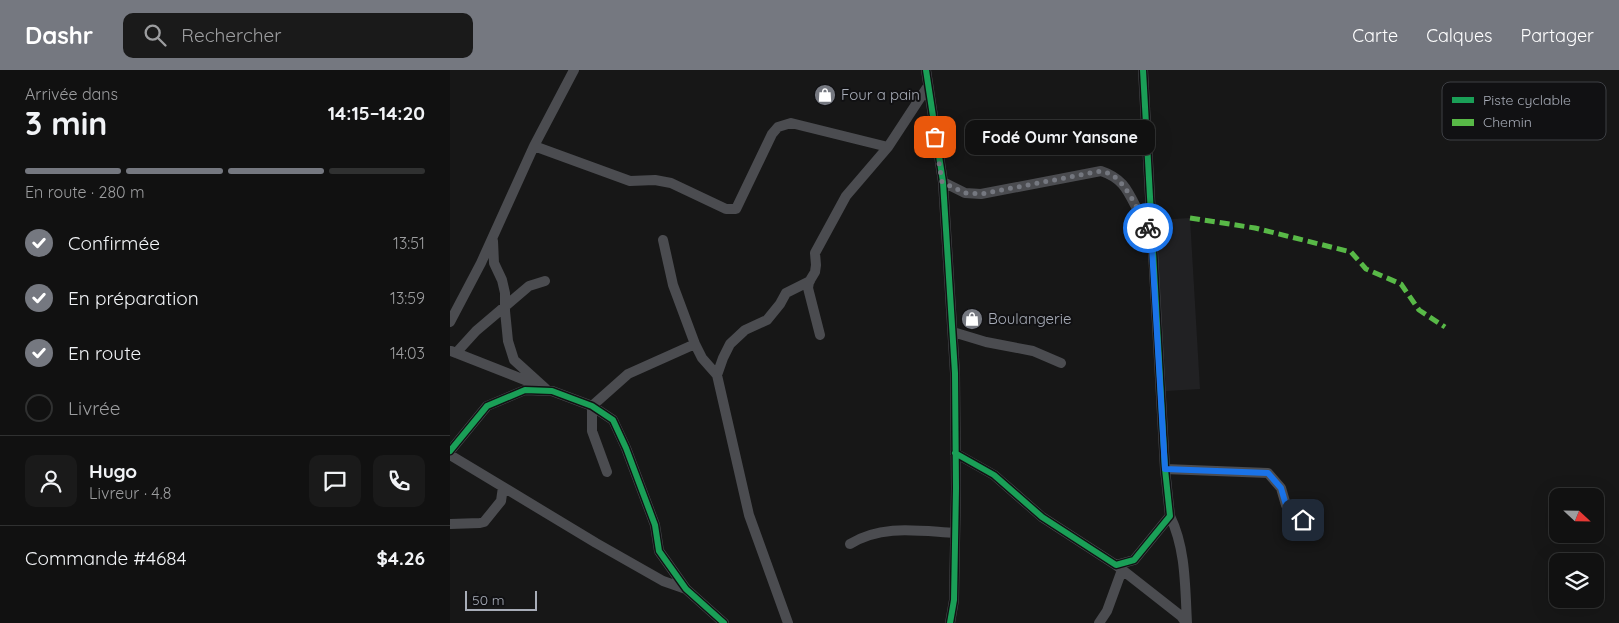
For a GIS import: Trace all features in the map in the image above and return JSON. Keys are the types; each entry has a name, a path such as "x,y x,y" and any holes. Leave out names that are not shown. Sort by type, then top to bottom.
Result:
{"street":[{"path":"450,322 492,238 534,146 574,70"},
{"path":"926,70 942,182 955,373 954,600 950,623"},
{"path":"1143,70 1165,469 1170,516 1178,532 1179,539 1185,583 1186,623"},
{"path":"820,335 808,288 815,272 815,253 846,196 888,147 928,86"},
{"path":"534,146 630,181 655,180 671,183 726,209 736,209 772,134 778,127 791,123 888,147"},
{"path":"942,182 965,193 981,194 1101,171 1112,175 1129,192 1136,209 1151,232"},
{"path":"492,238 494,263 502,280 505,293 508,341 514,360 549,390"},
{"path":"663,240 673,285 695,344 702,358 717,375 749,515 788,623"},
{"path":"545,281 529,286 453,352 592,406 613,420 626,448 655,525 659,550 686,589 724,623"},
{"path":"717,375 730,344 745,330 766,320 780,304 786,293 810,281"},
{"path":"953,332 986,342 1033,351 1060,363"},
{"path":"607,472 592,431 592,406 628,374 695,344"},
{"path":"450,451 487,406 525,390 549,390"},
{"path":"956,453 994,475 1042,517 1119,568 1181,616 1186,623"},
{"path":"450,455 654,576 686,589"},
{"path":"1165,469 1268,473 1281,488 1286,505 1291,512 1303,520"},
{"path":"450,524 484,522 501,501 503,487"},
{"path":"1099,623 1107,611 1119,568 1134,560 1170,516"},
{"path":"850,544 862,537 892,530 955,533"}],"shaded area":[{"path":"1190,218 1200,389 1166,391 1156,220"}],"marked path":[{"path":"1190,218 1255,228 1351,252 1366,269 1401,284 1419,310 1445,327"}],"cycle path":[{"path":"926,70 943,182 955,373 956,488 954,600 950,623"},
{"path":"955,453 994,475 1042,517 1116,565 1134,560 1170,516 1165,469 1143,70"},
{"path":"450,451 487,406 525,390 552,391 592,406 613,420 626,448 655,525 659,551 686,589 724,623"}],"way so far":[{"path":"935,137 942,182 965,193 981,194 1101,171 1112,175 1129,192 1136,209 1148,228"}],"place":[{"name":"Four a pain","path":"825,95"},
{"name":"Fodé Oumr Yansane","path":"935,137"},
{"name":"Boulangerie","path":"972,319"}],"route":[{"path":"1148,228 1151,232 1165,469 1268,473 1281,488 1286,505 1291,512 1303,520"}]}
